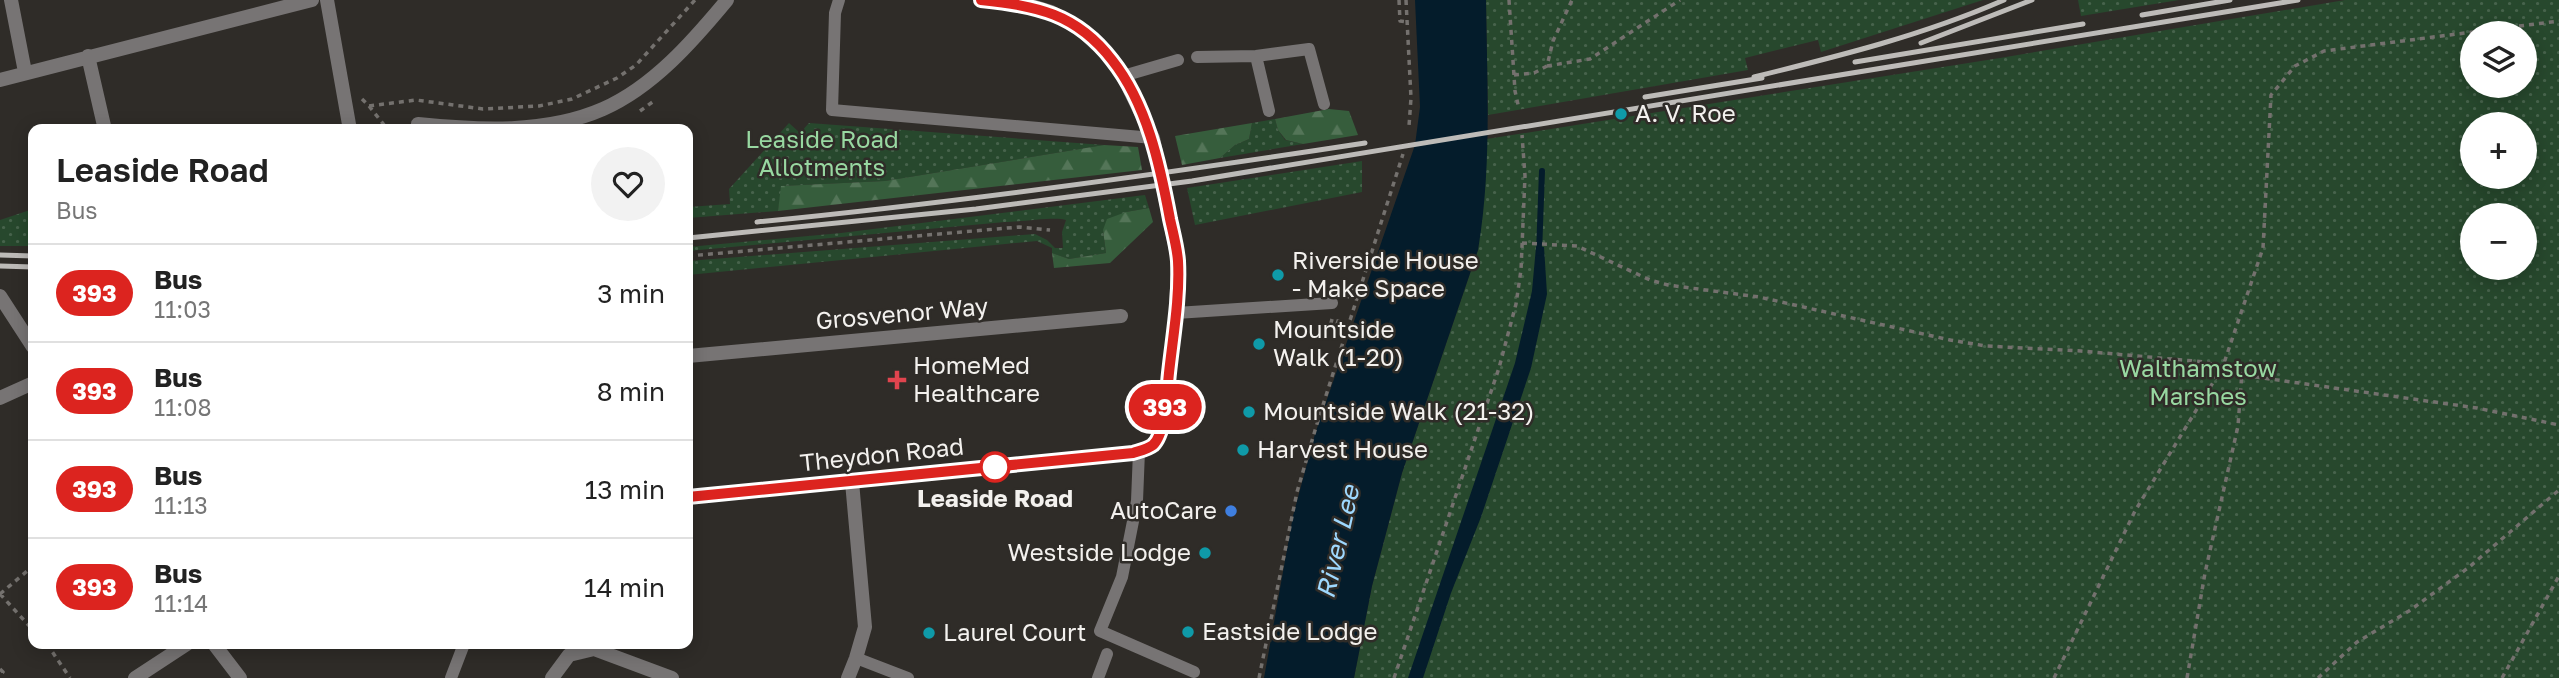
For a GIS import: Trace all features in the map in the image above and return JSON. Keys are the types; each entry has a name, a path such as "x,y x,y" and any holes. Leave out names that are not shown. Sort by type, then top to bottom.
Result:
{"street":[{"path":"11,0 25,72"},
{"path":"0,80 312,0"},
{"path":"327,0 349,124"},
{"path":"540,124 581,117 605,108 639,88 655,75 727,0"},
{"path":"982,0 1025,4 1051,12 1080,29 1111,58 1124,76 1153,138 1178,260 1176,313 1166,406 1159,436 1152,446 1139,451"},
{"path":"88,56 104,124"},
{"path":"0,296 28,339"},
{"name":"Grosvenor Way","path":"693,355 1121,316"},
{"path":"0,398 28,385"},
{"name":"Theydon Road","path":"693,497 1139,451"},
{"path":"848,678 865,627 852,482"},
{"path":"135,678 179,649"},
{"path":"218,649 240,678"},
{"path":"552,678 569,655 594,649 672,678"}],"lane":[{"path":"839,0 835,13 832,110 1153,138"},
{"path":"1197,57 1256,56 1309,49 1324,104"},
{"path":"1256,56 1269,111"},
{"path":"1124,76 1178,60"},
{"path":"1176,313 1332,303"},
{"path":"1139,451 1137,501 1122,577 1100,631 1194,672"},
{"path":"451,678 462,649"},
{"path":"1098,678 1107,654"},
{"path":"856,658 908,678"}],"path":[{"path":"369,106 416,100 483,109 539,106 572,99 617,78 636,65 695,0"},
{"path":"1399,0 1400,21 1408,22"},
{"path":"1406,0 1411,97 1409,126"},
{"path":"1509,0 1519,109"},
{"path":"1546,66 1553,41 1572,0"},
{"path":"1514,75 1534,73 1546,66 1590,59 1680,0"},
{"path":"2054,678 2135,511 2223,366 2263,248 2271,95 2295,66 2324,51 2559,21"},
{"path":"361,97 383,124"},
{"path":"1394,678 1499,368 1516,304 1525,176 1522,135"},
{"path":"1259,678 1297,492 1403,154"},
{"path":"693,256 1019,227 1050,230"},
{"path":"1522,243 1583,247 1650,280 1668,285 1759,297 1950,340 1986,346 2081,351 2217,365 2256,377 2477,408 2559,425"},
{"path":"2187,678 2205,573 2238,426 2242,372"},
{"path":"2318,678 2357,642 2409,611 2468,568 2559,490"},
{"path":"28,570 0,594 28,625"},
{"path":"2502,678 2559,576"},
{"path":"50,649 70,678"}],"green space":[{"path":"1486,0 1983,0 1821,52 1818,40 1745,58 1748,70 1488,115"},
{"path":"2078,0 2179,0 2081,16"},
{"name":"Walthamstow Marshes","path":"2345,0 2559,0 2559,678 1354,678 1372,586 1402,473 1478,250 1487,139"},
{"path":"1329,109 1349,111 1358,135 1303,144 1286,140 1278,130 1275,119"},
{"path":"1275,119 1285,140 1303,144 1220,158 1235,145 1249,139 1252,123"},
{"name":"Leaside Road Allotments","path":"789,123 800,133 809,123 1104,145 885,181 782,186 778,211 693,218 693,207 730,204 729,189"},
{"path":"1252,123 1249,139 1235,145 1220,158 1182,165 1175,136"},
{"path":"1104,145 1138,147 1142,170 778,211 781,186 885,181"},
{"path":"1362,161 1362,192 1195,225 1187,188"},
{"path":"1145,195 1149,208 1126,212 1103,230 1106,253 1069,259 1052,253 1052,248 1037,241 693,275 693,261 1035,234 1055,248 1063,248 1062,232 1066,220 1005,222 693,251 693,247 841,233"},
{"path":"1149,208 1153,222 1110,263 1054,268 1052,253 1069,259 1106,253 1103,230 1107,219"},
{"path":"28,211 28,246 0,246 0,220"}],"water":[{"name":"River Lee","path":"1415,0 1486,0 1487,157 1478,250 1402,473 1372,586 1354,678 1264,678 1293,516 1315,434 1415,145 1420,107"},
{"path":"1536,247 1544,247 1547,294 1531,368 1423,678 1408,678 1515,363 1532,291"}],"waterway":[{"path":"1539,253 1542,171"}],"railway":[{"path":"1754,77 1912,34 2004,0"},
{"path":"1921,43 2032,0"},
{"path":"2142,15 2230,0"},
{"path":"693,237 976,209 1192,181 2298,0"},
{"path":"1855,62 2083,24"},
{"path":"1645,97 1762,78"},
{"path":"757,222 1062,187 1365,143"},
{"path":"0,255 28,256"},
{"path":"0,266 28,267"}],"bus line":[{"name":"393","path":"693,497 1133,453 1152,446 1159,436 1166,406 1176,313 1178,260 1153,138 1124,76 1111,58 1080,29 1051,12 1025,4 981,0"}],"place":[{"name":"A. V. Roe","path":"1621,114"},
{"name":"Riverside House - Make Space","path":"1278,275"},
{"name":"Mountside Walk (1-20)","path":"1259,344"},
{"name":"HomeMed Healthcare","path":"897,380"},
{"name":"Mountside Walk (21-32)","path":"1249,412"},
{"name":"Harvest House","path":"1243,450"},
{"name":"Leaside Road","path":"995,467"},
{"name":"AutoCare","path":"1231,511"},
{"name":"Westside Lodge","path":"1205,553"},
{"name":"Eastside Lodge","path":"1188,632"},
{"name":"Laurel Court","path":"929,633"}]}
